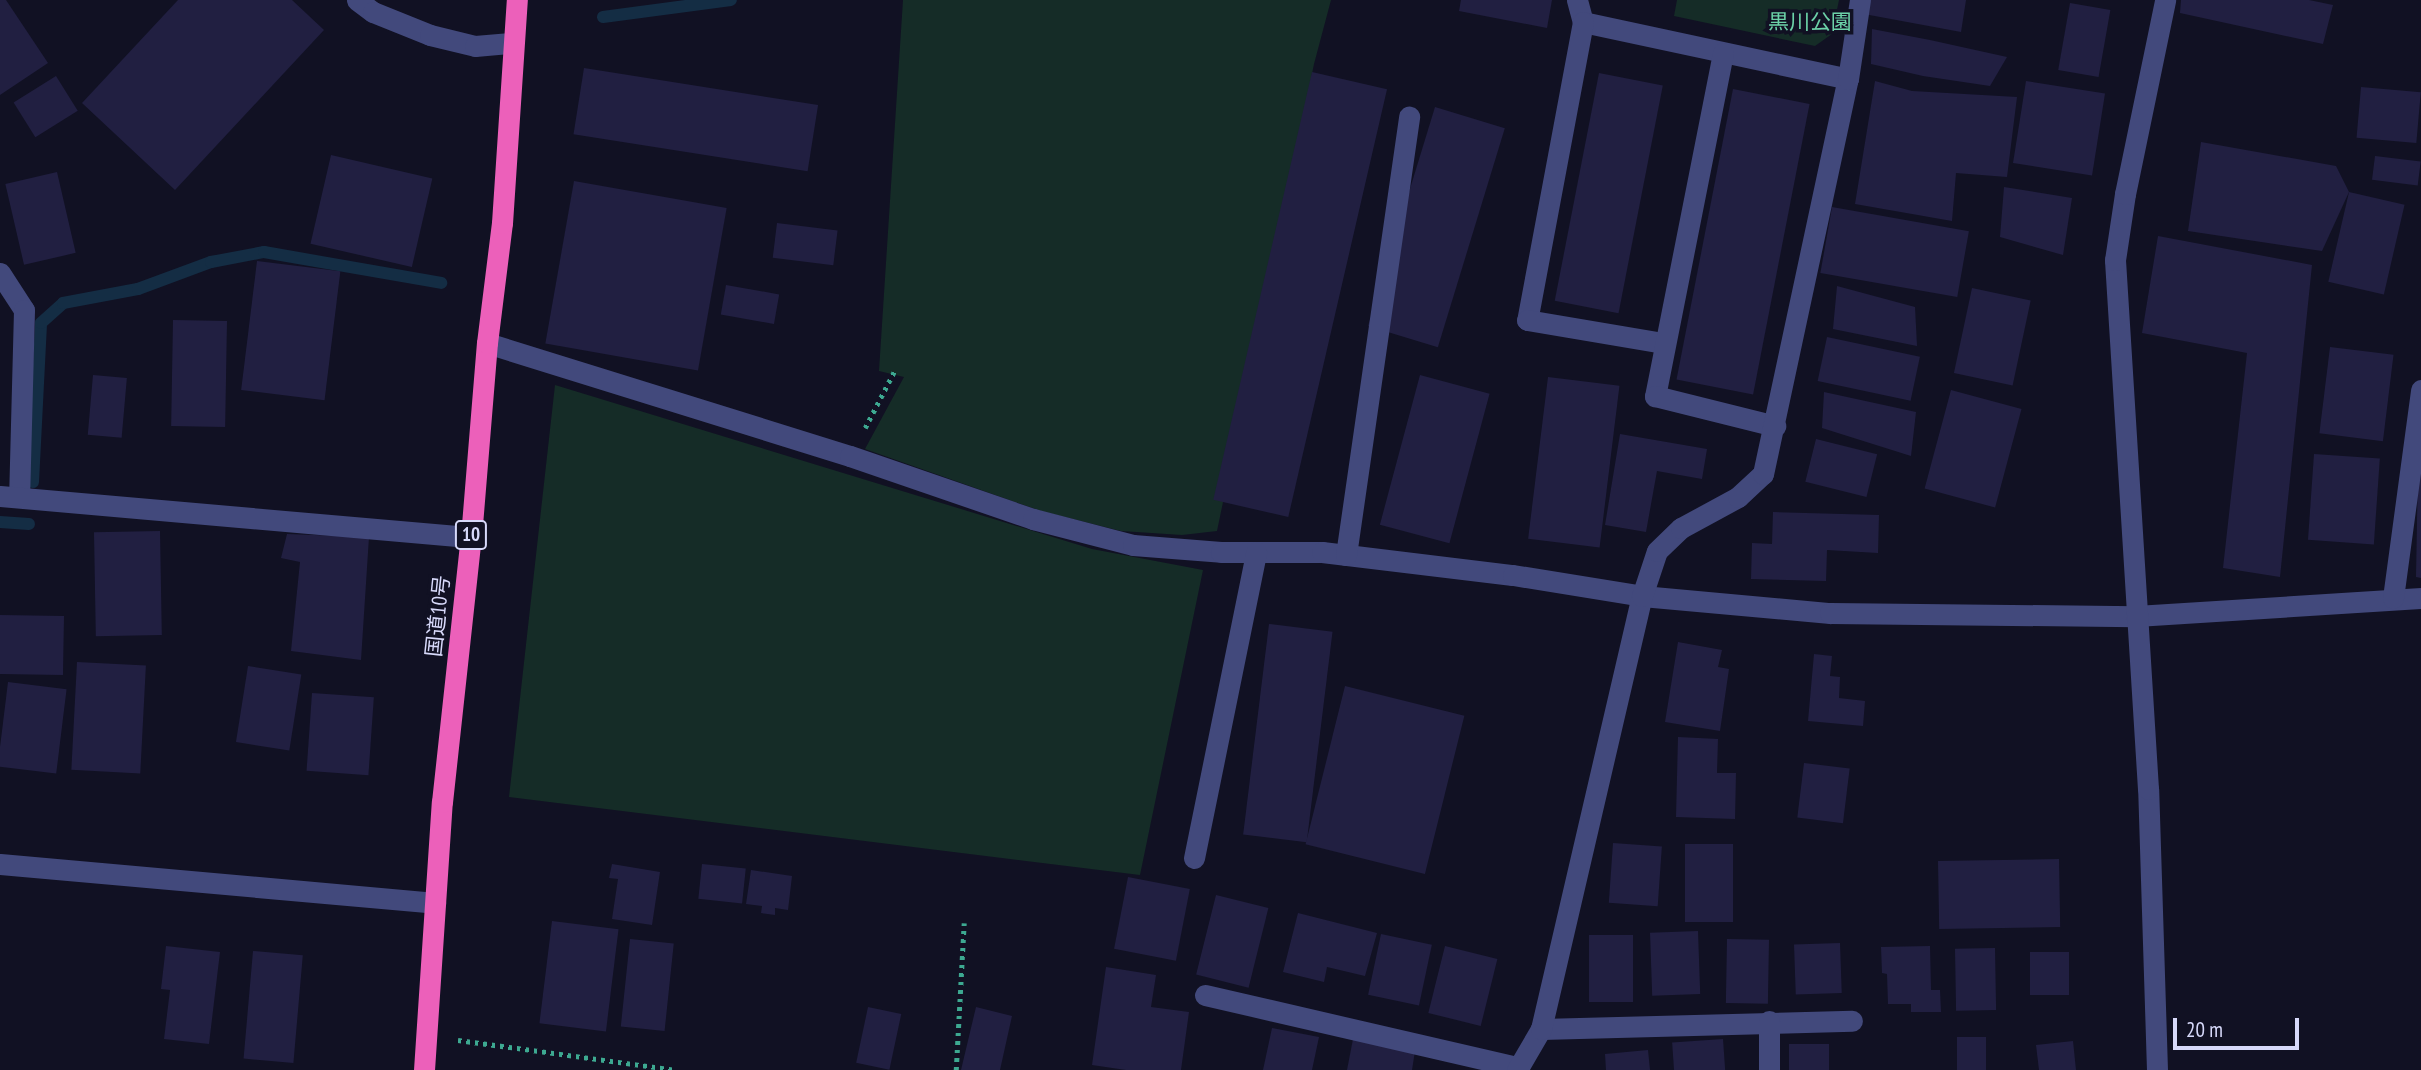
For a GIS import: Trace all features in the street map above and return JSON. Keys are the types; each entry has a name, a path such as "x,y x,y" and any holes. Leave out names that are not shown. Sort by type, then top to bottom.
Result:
{"highway":[{"name":"国道10号","path":"424,1070 442,802 471,537 487,343 502,223 517,0"}],"street":[{"path":"358,0 373,12 430,35 475,46 513,43"},
{"path":"1577,0 1583,22 1527,320 1663,343"},
{"path":"1205,995 1518,1069 1541,1029 1642,596 1657,551 1681,528 1738,497 1763,474 1848,79 1860,0"},
{"path":"2157,1070 2148,789 2115,260 2125,194 2165,0"},
{"path":"1583,22 1848,79"},
{"path":"1723,53 1663,343 1655,396 1775,426"},
{"path":"1346,555 1409,116"},
{"path":"0,273 24,310 9,497 471,537"},
{"path":"487,343 850,456 1033,519 1133,545 1346,555 1513,575 1642,596 1830,613 2136,616 2421,598"},
{"path":"2393,598 2421,390"},
{"path":"1194,858 1256,552"},
{"path":"0,864 435,903"},
{"path":"1541,1029 1769,1021 1852,1021"},
{"path":"1769,1021 1769,1070"}],"path":[{"path":"850,456 895,370"},
{"path":"956,1070 964,923"},
{"path":"427,1036 676,1070"}],"green space":[{"path":"903,0 1331,0 1314,64 1217,531 1182,535 1121,531 1041,511 865,449 904,377 879,371"},
{"name":"黒川公園","path":"1677,0 1839,0 1832,34 1815,46 1674,16"},
{"path":"555,385 1092,549 1203,570 1140,875 509,797"}],"building":[{"path":"0,0 6,0 48,63 0,95"},
{"path":"178,0 292,0 324,30 175,190 82,103"},
{"path":"1461,0 1552,0 1547,28 1459,11"},
{"path":"1866,0 1966,0 1961,32 1864,14"},
{"path":"2181,0 2309,0 2333,5 2323,44 2180,13"},
{"path":"2070,3 2110,10 2099,77 2058,70"},
{"path":"1872,29 2007,57 1990,86 1923,76 1871,64"},
{"path":"584,68 818,105 808,171 574,134"},
{"path":"1312,72 1387,89 1288,517 1213,500"},
{"path":"1599,73 1663,85 1619,313 1555,301"},
{"path":"56,76 78,111 35,137 14,102"},
{"path":"1875,81 1912,91 2017,97 2007,177 1956,173 1952,221 1855,204"},
{"path":"2026,81 2105,94 2092,175 2013,163"},
{"path":"2361,87 2421,92 2416,143 2357,138"},
{"path":"1733,89 1810,104 1753,394 1677,380"},
{"path":"1435,107 1505,128 1438,347 1368,326"},
{"path":"2201,142 2336,166 2349,192 2322,251 2188,231"},
{"path":"331,155 432,178 412,267 311,244"},
{"path":"2375,156 2421,162 2418,185 2372,180"},
{"path":"57,172 76,253 24,265 5,184"},
{"path":"574,181 727,208 698,370 545,343"},
{"path":"2004,187 2072,198 2063,255 2000,237"},
{"path":"2349,192 2405,205 2384,294 2328,282"},
{"path":"1832,207 1969,231 1957,297 1820,273"},
{"path":"777,223 838,230 833,265 773,258"},
{"path":"2158,236 2312,265 2280,577 2223,568 2247,353 2142,333"},
{"path":"257,261 340,271 325,400 241,390"},
{"path":"726,285 779,294 774,324 721,315"},
{"path":"1837,286 1915,307 1917,346 1833,329"},
{"path":"1972,288 2031,300 2013,386 1954,373"},
{"path":"173,320 227,321 225,427 171,426"},
{"path":"1827,337 1920,357 1911,401 1818,381"},
{"path":"2330,347 2394,355 2383,441 2319,433"},
{"path":"93,375 127,378 122,438 88,435"},
{"path":"1420,375 1490,394 1449,543 1380,525"},
{"path":"1548,377 1619,386 1600,548 1528,539"},
{"path":"1951,390 2022,409 1995,507 1925,489"},
{"path":"1824,392 1916,412 1911,456 1822,428"},
{"path":"1620,434 1707,449 1702,479 1657,471 1646,532 1605,525"},
{"path":"1816,439 1877,454 1866,497 1805,482"},
{"path":"2314,454 2380,459 2374,544 2308,540"},
{"path":"2418,468 2421,468 2421,578 2416,577"},
{"path":"1773,512 1879,515 1878,553 1827,550 1826,581 1751,579 1752,543 1772,544"},
{"path":"160,531 162,635 96,636 94,532"},
{"path":"287,534 369,537 361,660 291,651 300,562 281,558"},
{"path":"0,615 64,616 63,675 0,674"},
{"path":"1269,624 1333,632 1307,842 1243,834"},
{"path":"1678,642 1722,650 1718,667 1729,669 1720,731 1665,722"},
{"path":"1814,654 1832,656 1830,676 1840,677 1839,698 1865,701 1863,726 1808,721"},
{"path":"77,662 146,666 140,773 71,770"},
{"path":"248,666 301,674 289,750 236,742"},
{"path":"8,682 67,689 56,774 0,767"},
{"path":"1345,686 1464,716 1425,874 1306,844"},
{"path":"312,693 374,697 368,775 307,771"},
{"path":"1678,737 1718,739 1717,773 1736,773 1735,819 1676,817"},
{"path":"1804,763 1850,769 1843,823 1797,818"},
{"path":"1613,843 1662,846 1658,906 1609,903"},
{"path":"1685,844 1733,844 1733,922 1685,922"},
{"path":"2059,859 2060,927 1939,929 1938,861"},
{"path":"612,864 660,872 652,925 612,919 618,879 609,878"},
{"path":"702,864 746,869 742,903 698,899"},
{"path":"751,870 792,876 788,910 775,908 775,915 761,913 762,906 746,904"},
{"path":"1128,877 1190,889 1176,961 1114,949"},
{"path":"1216,895 1268,908 1249,988 1196,975"},
{"path":"1298,913 1377,933 1365,976 1327,967 1324,982 1283,972"},
{"path":"552,921 619,929 606,1031 539,1023"},
{"path":"1698,931 1700,994 1652,996 1650,933"},
{"path":"1381,934 1432,945 1419,1005 1368,995"},
{"path":"1589,935 1633,935 1633,1002 1589,1002"},
{"path":"630,939 674,944 665,1031 621,1027"},
{"path":"1727,939 1769,940 1768,1004 1726,1003"},
{"path":"1840,943 1842,993 1796,995 1794,945"},
{"path":"166,946 220,952 209,1044 164,1039 170,990 161,989"},
{"path":"1445,946 1497,959 1481,1026 1428,1013"},
{"path":"1930,946 1931,990 1940,990 1941,1012 1911,1012 1911,1004 1888,1004 1887,974 1882,973 1881,947"},
{"path":"1995,948 1996,1010 1956,1011 1955,949"},
{"path":"253,951 303,955 293,1063 244,1059"},
{"path":"2030,952 2069,952 2069,995 2030,995"},
{"path":"1106,967 1156,975 1151,1007 1189,1012 1181,1070 1126,1070 1092,1065"},
{"path":"868,1007 901,1014 889,1070 856,1063"},
{"path":"976,1007 1012,1016 1000,1070 961,1070"},
{"path":"1272,1028 1319,1037 1312,1070 1263,1070"},
{"path":"1957,1037 1986,1037 1986,1070 1957,1070"},
{"path":"1353,1039 1415,1051 1412,1070 1347,1070"},
{"path":"1723,1039 1725,1070 1674,1070 1672,1043"},
{"path":"2073,1041 2076,1070 2039,1070 2036,1045"},
{"path":"1789,1044 1829,1044 1829,1070 1789,1070"},
{"path":"1648,1050 1650,1070 1606,1070 1605,1054"}],"waterway":[{"path":"603,17 731,0"},
{"path":"33,482 41,323 63,303 138,289 211,262 264,252 441,283"},
{"path":"0,522 29,524"}]}
